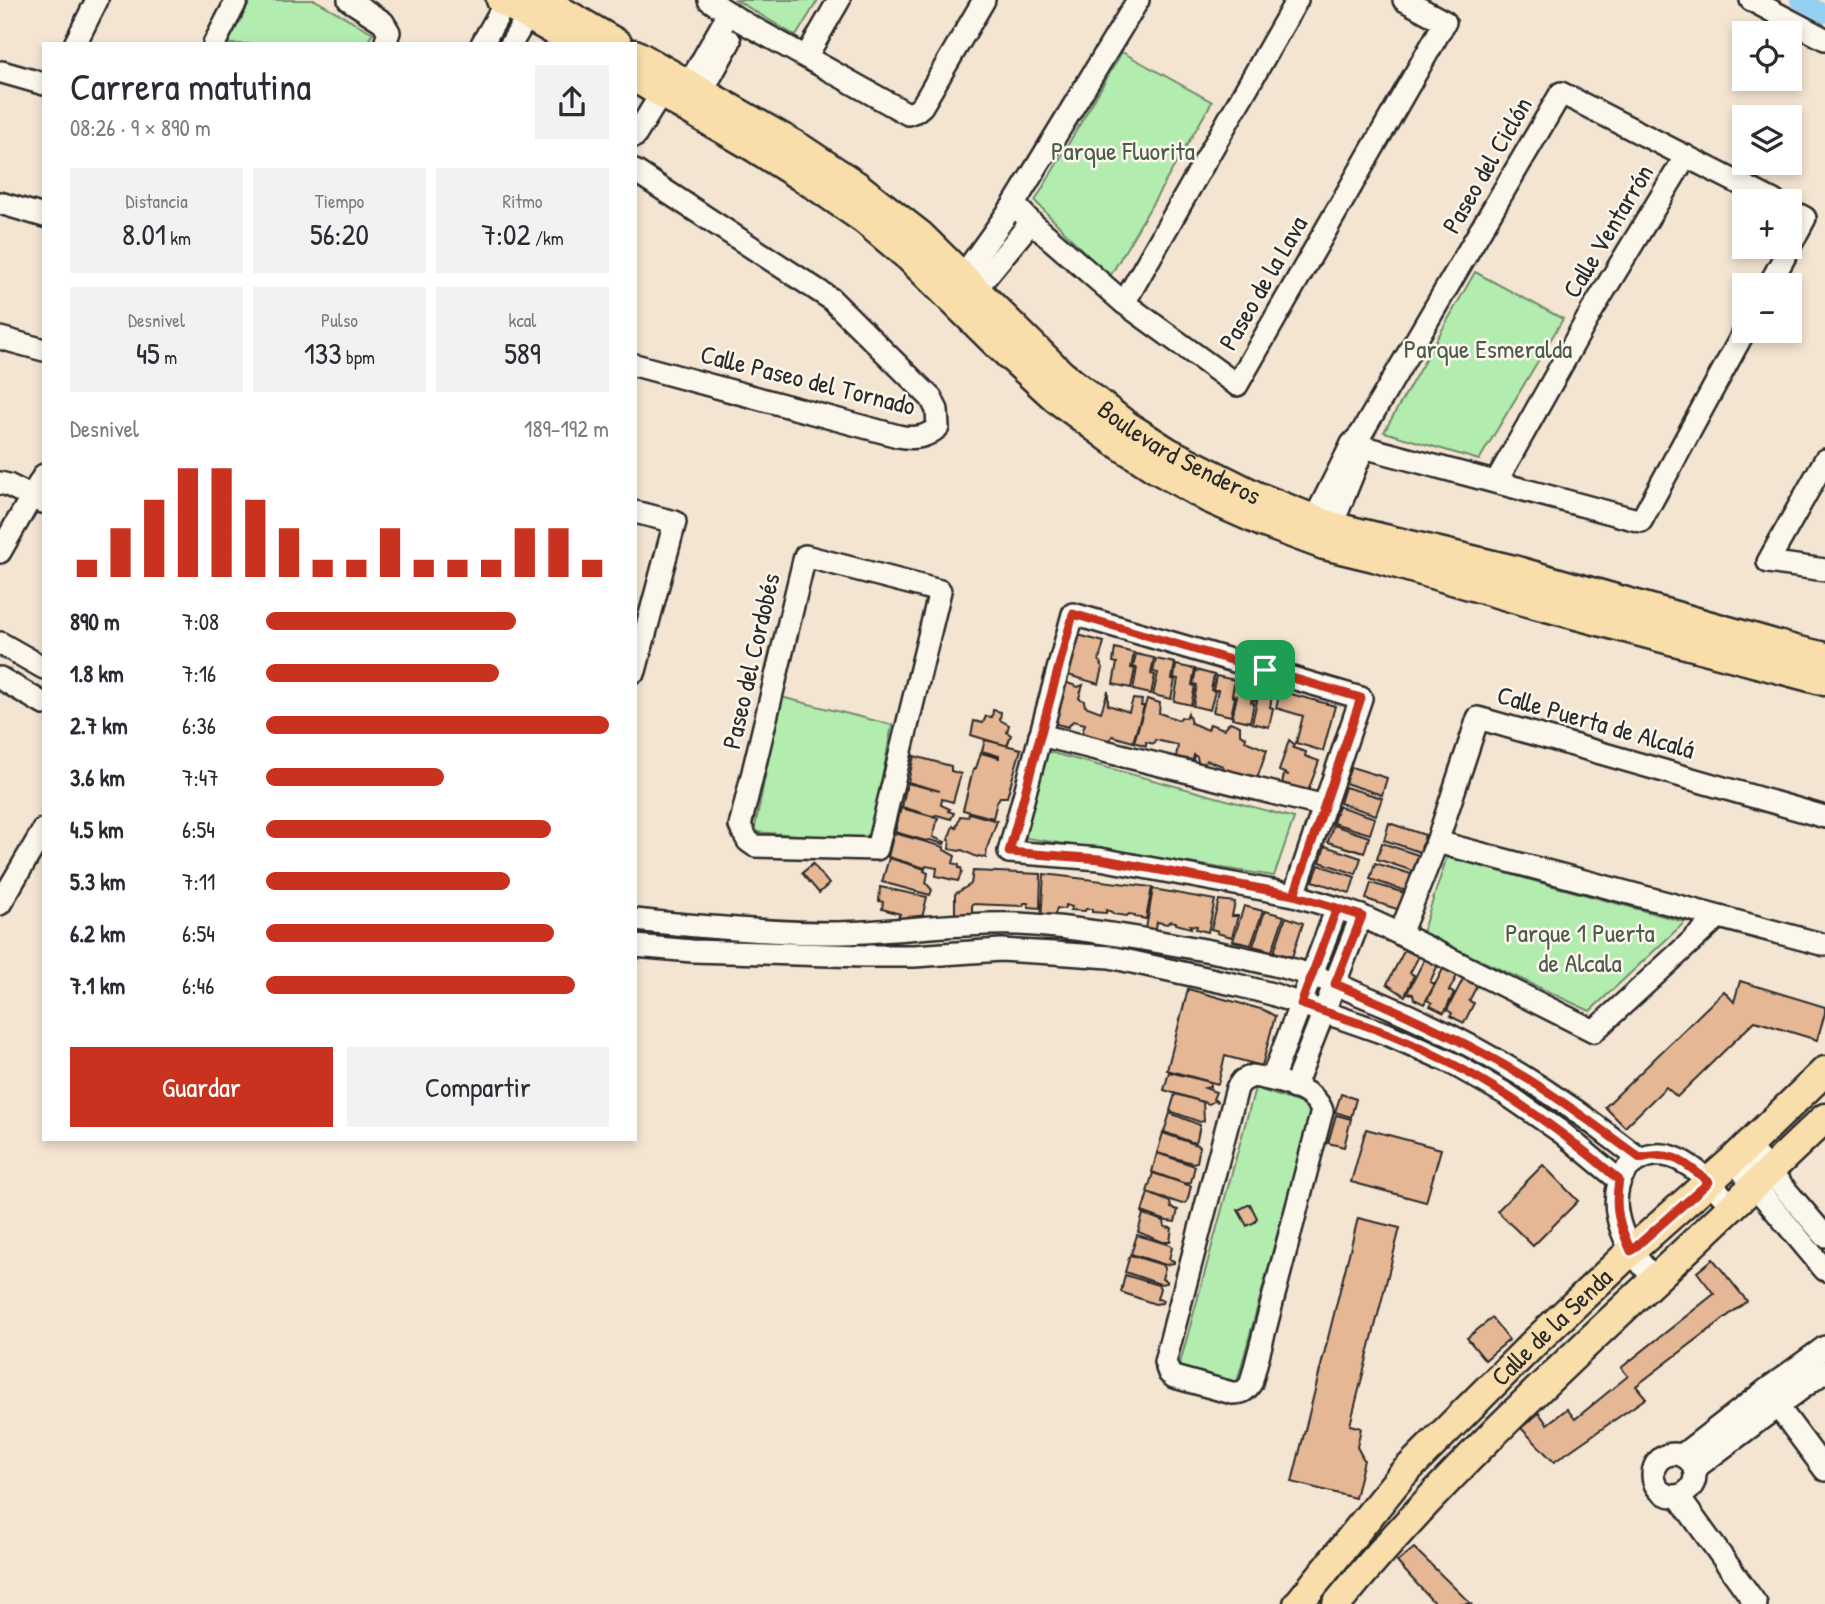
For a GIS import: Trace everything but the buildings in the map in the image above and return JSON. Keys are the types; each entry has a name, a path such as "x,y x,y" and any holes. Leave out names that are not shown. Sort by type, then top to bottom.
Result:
{"main road":[{"path":"520,3 574,42"},
{"path":"520,3 613,42"},
{"name":"Boulevard Senderos","path":"663,84 819,188 910,258 962,292 1007,353 1057,399 1156,468 1208,498 1267,513 1374,557 1524,601 1725,641 1795,650 1825,657"},
{"name":"Boulevard Senderos","path":"1725,641 1811,678 1825,681"},
{"name":"Calle de la Senda","path":"1298,1604 1401,1476 1535,1342 1825,1071"},
{"name":"Calle de la Senda","path":"1337,1604 1389,1542 1525,1402 1825,1118"}],"street":[{"path":"76,42 97,0"},
{"path":"215,42 237,0"},
{"path":"349,0 383,22 389,32 386,42"},
{"path":"709,0 908,114 922,106 984,0"},
{"path":"806,57 839,0"},
{"path":"962,292 1138,0"},
{"path":"1124,303 1297,0"},
{"name":"Paseo de la Lava","path":"1013,204 1124,303 1237,384 1445,22 1404,0"},
{"path":"1751,0 1825,39"},
{"path":"484,42 520,3"},
{"path":"511,42 520,3"},
{"path":"637,132 663,84 735,17"},
{"path":"2,72 42,83"},
{"name":"Paseo del Ciclón","path":"1318,532 1359,441 1561,93 1751,189"},
{"name":"Calle Ventarrón","path":"1496,482 1593,309 1686,156"},
{"name":"Calle Paseo del Tornado","path":"637,177 831,299 931,398 937,410 938,427 924,436 898,436 637,366"},
{"path":"0,204 42,215"},
{"path":"962,292 1031,222"},
{"path":"0,338 42,349"},
{"path":"1359,441 1641,521 1738,343"},
{"path":"1825,460 1768,562 1825,570"},
{"path":"0,483 38,500 0,552"},
{"path":"637,512 675,522 637,664"},
{"name":"Paseo del Cordobés","path":"805,556 940,591 877,849 755,846 748,841 740,826 805,556"},
{"path":"1294,895 1361,698 1073,614 1009,852 1100,859 1294,895 1337,908 1401,934 1594,1031 1718,917"},
{"path":"0,643 38,664 8,683 42,704"},
{"name":"Calle Puerta de Alcalá","path":"1401,934 1437,842 1478,718 1825,817"},
{"path":"1040,735 1325,806"},
{"path":"0,904 42,832"},
{"path":"1437,842 1825,945"},
{"path":"1272,1079 1337,908"},
{"path":"1294,1088 1362,916"},
{"path":"637,920 735,930 838,933 1017,924 1169,944 1312,975 1385,1005 1471,1047 1576,1111 1640,1158"},
{"path":"637,946 783,955 914,956 1001,950 1110,957 1237,985 1387,1034 1448,1061 1506,1094 1561,1132 1619,1180"},
{"path":"1252,1076 1272,1079 1315,1098 1322,1111 1321,1119 1251,1383 1247,1390 1232,1393 1174,1377 1168,1373 1165,1363 1237,1088 1241,1081 1252,1076"},
{"path":"1561,1132 1576,1111"},
{"path":"1740,1153 1762,1179 1825,1270"},
{"path":"1655,1280 1631,1251 1621,1231 1616,1200 1619,1180 1628,1166 1640,1158 1656,1154 1666,1155 1685,1163 1709,1182 1732,1208"},
{"path":"1762,1179 1825,1236"},
{"path":"1688,1462 1772,1398 1825,1347"},
{"path":"1772,1398 1825,1371"},
{"path":"1772,1398 1825,1470"},
{"path":"1674,1453 1688,1462 1695,1477 1692,1486 1678,1496 1663,1493 1657,1488 1653,1473 1660,1459 1674,1453"},
{"path":"1678,1496 1756,1604"}],"green space":[{"path":"251,0 315,0 373,33 367,42 228,42"},
{"path":"736,0 818,0 796,36"},
{"name":"Parque Fluorita","path":"1122,52 1212,102 1109,278 1035,201"},
{"name":"Parque Esmeralda","path":"1475,272 1563,319 1479,460 1384,432"},
{"path":"781,697 892,725 871,840 754,832"},
{"path":"1045,751 1294,818 1274,876 1020,837"},
{"name":"Parque 1 Puerta de Alcala","path":"1447,857 1685,922 1590,1011 1422,933"},
{"path":"1255,1088 1312,1107 1237,1382 1179,1367"}],"waterway":[{"path":"1799,0 1825,14"}],"route":[{"path":"1265,670 1073,614 1009,852 1100,859 1294,895 1337,908 1362,916 1335,984 1435,1028 1483,1054 1576,1111 1640,1158 1656,1154 1666,1155 1685,1163 1709,1182 1631,1251 1621,1231 1618,1217 1616,1200 1619,1180 1561,1132 1506,1094 1448,1061 1387,1034 1301,1004 1337,908 1294,895 1361,698 1265,670"}]}
